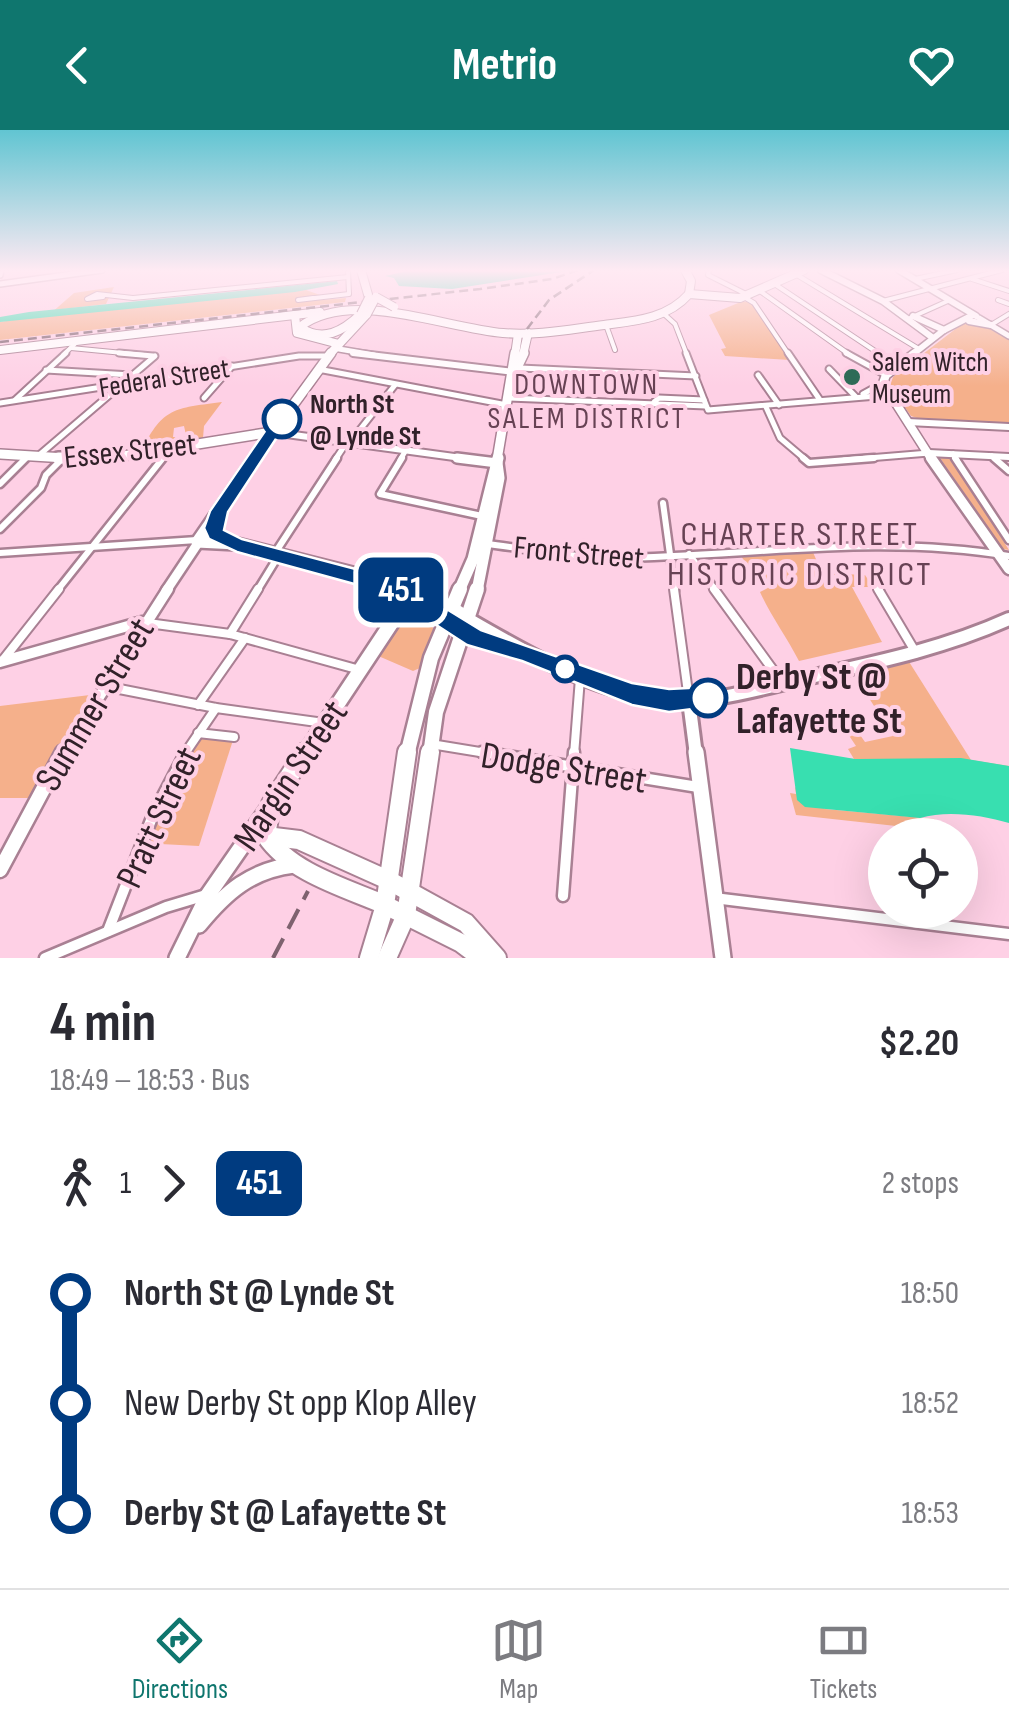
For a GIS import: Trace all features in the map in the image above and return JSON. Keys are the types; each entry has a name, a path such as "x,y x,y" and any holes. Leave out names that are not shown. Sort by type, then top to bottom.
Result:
{"highway":[{"path":"466,625 487,544 500,473 497,463"}],"main road":[{"path":"367,309 325,356 272,432 219,511 207,538 425,591 450,614 500,648 525,652 632,694 689,701 917,654 968,638 1009,619"},
{"path":"401,309 507,334"},
{"path":"0,350 272,318 297,319 320,312 377,312 523,334 606,325 664,314 671,309"},
{"path":"894,309 944,330"},
{"path":"964,309 976,316"},
{"path":"314,335 334,334 364,314"},
{"path":"976,316 944,330 885,379 889,395 1003,554 1009,568"},
{"path":"910,317 933,338"},
{"path":"297,319 301,336 338,342"},
{"path":"297,319 301,330 338,342"},
{"path":"963,321 990,325"},
{"path":"338,342 348,327"},
{"path":"472,329 505,340 517,370"},
{"path":"512,357 523,334"},
{"path":"368,958 385,905 410,733 424,680 470,572 523,334"},
{"name":"Essex Street","path":"0,454 98,460 272,432"},
{"path":"238,437 252,442 254,458"},
{"path":"372,579 450,614"},
{"name":"Margin Street","path":"177,958 208,895 410,595"},
{"path":"388,958 406,915 436,712 466,625"},
{"path":"689,701 723,958"},
{"path":"271,804 266,836 274,848 482,958"},
{"path":"240,850 266,836 300,840 388,880 466,923 496,958"},
{"path":"186,941 225,894 250,874 266,867 298,864"}],"street":[{"path":"758,309 821,401"},
{"path":"784,309 885,379 857,398"},
{"path":"811,309 897,366"},
{"path":"857,309 919,349"},
{"path":"910,317 930,309"},
{"path":"664,314 674,322 706,405"},
{"path":"990,325 1009,314"},
{"path":"976,316 1009,336"},
{"path":"606,325 615,350"},
{"path":"14,401 79,340"},
{"path":"338,342 340,349 348,352 517,370 696,376"},
{"path":"0,484 155,356 70,348"},
{"name":"Federal Street","path":"0,403 232,366 325,356"},
{"path":"204,398 232,366"},
{"path":"316,369 394,385 509,401 766,407 889,395"},
{"path":"830,369 857,398"},
{"path":"46,370 132,375"},
{"path":"758,375 780,406"},
{"path":"230,634 349,441 394,385"},
{"path":"766,407 780,438 806,461 819,464 929,453 1009,457"},
{"path":"908,422 1009,427"},
{"name":"Essex Street","path":"272,432 497,463"},
{"path":"1,661 171,448"},
{"path":"406,450 380,494 482,516"},
{"path":"952,453 1009,540"},
{"path":"991,455 1009,471"},
{"path":"0,528 41,488 46,474 61,460"},
{"path":"663,503 689,701"},
{"path":"0,553 207,538"},
{"name":"Summer Street","path":"0,870 102,686 184,562 207,538"},
{"name":"Front Street","path":"487,544 602,558 671,558 688,553 880,544 951,546 1003,554"},
{"path":"688,553 782,683"},
{"path":"874,583 917,654"},
{"path":"1,661 142,622 230,634 360,670"},
{"path":"198,705 245,638"},
{"path":"562,896 581,675"},
{"path":"102,686 325,724"},
{"name":"Pratt Street","path":"108,931 162,791 216,708"},
{"path":"197,732 234,737"},
{"name":"Dodge Street","path":"430,744 573,770 698,787"},
{"path":"44,958 196,896 208,895"},
{"path":"713,898 1009,934"}],"shaded area":[{"path":"56,309 66,309 56,313 103,309 285,309 0,340 0,322 50,314"},
{"path":"131,309 0,322 0,317 29,312"},
{"path":"724,309 756,309 790,360 725,356 721,349 726,348 709,315"},
{"path":"962,324 981,324 1009,340 1009,424 920,419 911,416 890,386 893,377"},
{"path":"222,402 204,426 203,438 180,440 186,435 184,426 174,428 173,437 178,437 175,442 144,446 159,423 174,411"},
{"path":"940,458 952,458 1009,550 1003,549"},
{"path":"812,550 822,573 865,575 873,587 852,587 882,642 799,661 760,592 766,589 740,555"},
{"path":"409,606 426,615 434,630 420,668 413,671 376,655"},
{"path":"906,657 971,760 1009,766 933,778 832,757 854,759 848,749 856,746 844,728 853,725 865,742 893,736 850,668"},
{"path":"90,695 32,798 0,798 0,706"},
{"path":"197,733 234,737 199,846 141,843"},
{"path":"790,748 855,759 961,758 1009,766 1009,823 964,814 920,818 805,807 797,800"},
{"path":"795,787 825,809 924,818 868,818 868,823 796,815 790,793 796,794"}],"railway":[{"path":"0,342 302,309"},
{"path":"527,329 542,309"},
{"path":"273,958 308,891"}],"bus line":[{"name":"451","path":"282,419 219,511 213,532 216,534 237,544 402,590 475,638 525,652 632,694 669,700 708,698"}],"place":[{"name":"Salem Witch Museum","path":"852,377"},
{"name":"North St @ Lynde St","path":"282,419"},
{"name":"Derby St @ Lafayette St","path":"708,698"}],"district":[{"name":"DOWNTOWN SALEM DISTRICT","path":"587,401"},
{"name":"CHARTER STREET HISTORIC DISTRICT","path":"800,553"}]}
